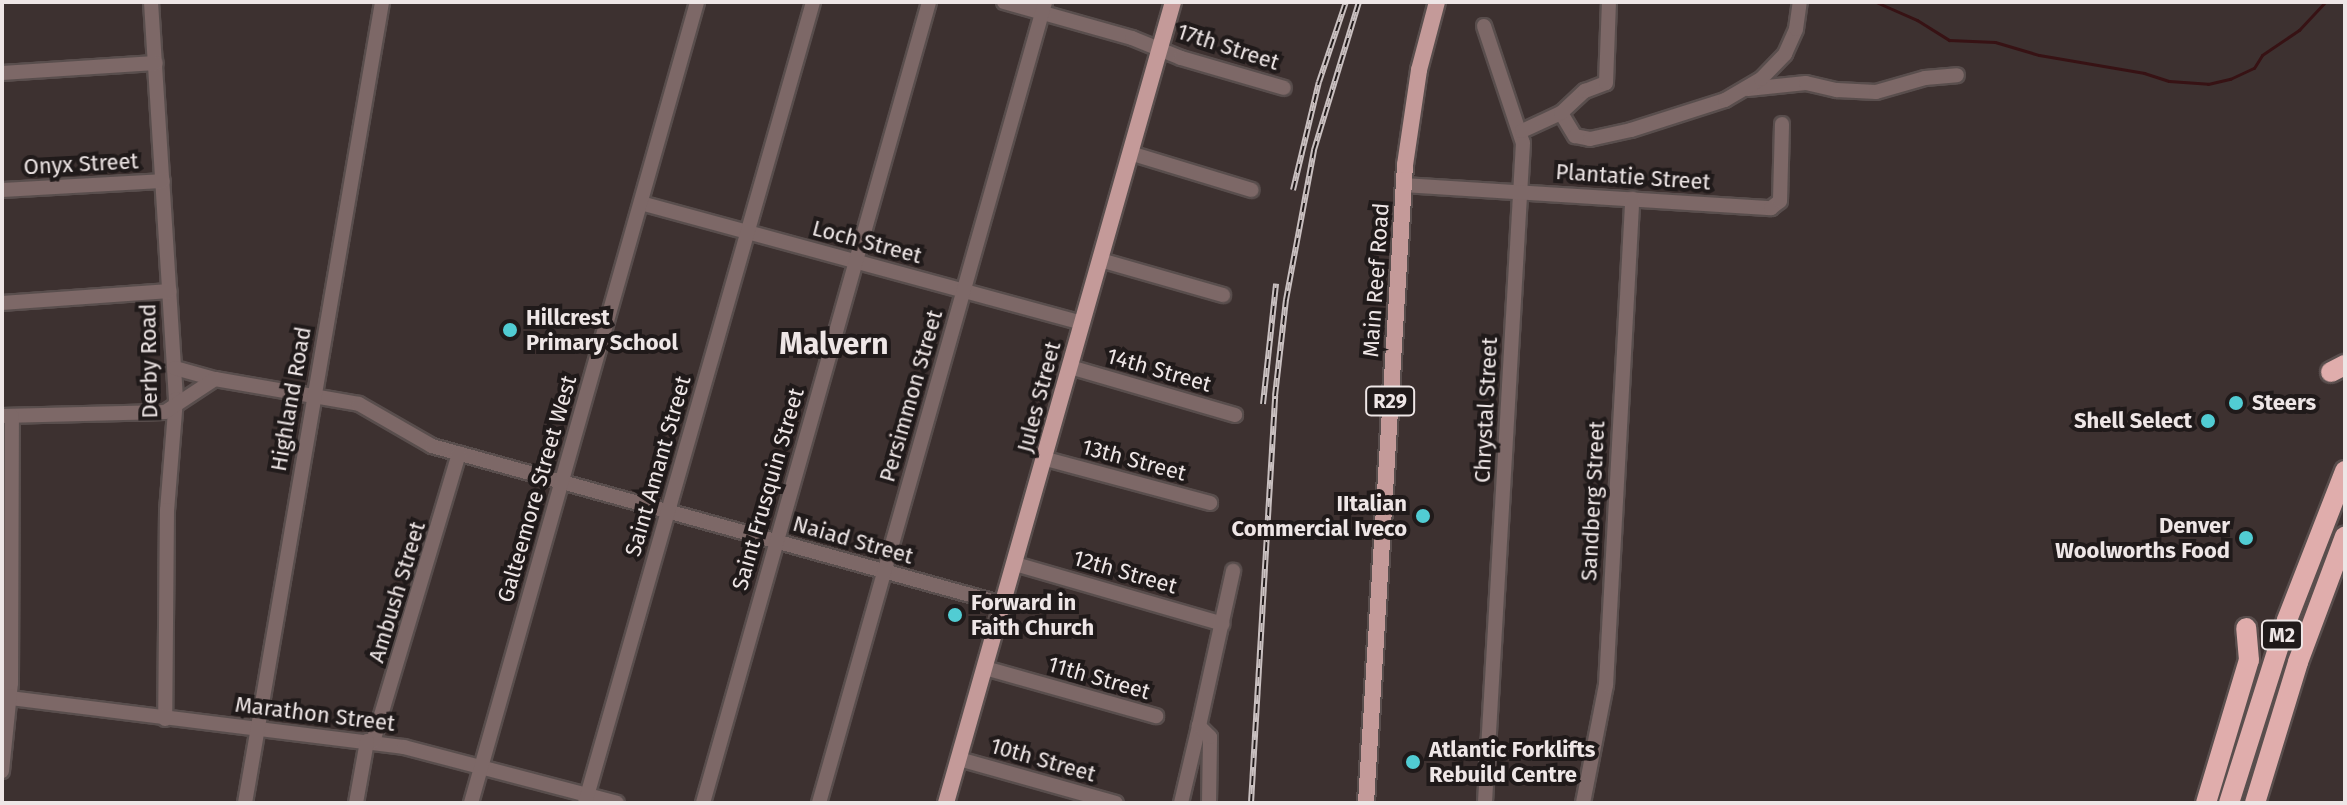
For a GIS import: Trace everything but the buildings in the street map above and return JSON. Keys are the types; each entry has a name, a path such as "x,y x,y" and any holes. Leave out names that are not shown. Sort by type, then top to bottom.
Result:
{"highway":[{"name":"M2","path":"2229,803 2287,620 2345,471"},
{"name":"M2","path":"2255,803 2298,662 2345,536"},
{"path":"2206,803 2249,660 2246,628"}],"main road":[{"name":"Jules Street","path":"946,803 1046,459 1173,2"},
{"name":"Main Reef Road","path":"1366,803 1403,185 1415,91 1437,2"}],"street":[{"name":"Derby Road","path":"151,2 175,368 167,510 165,719"},
{"name":"Highland Road","path":"245,803 382,2"},
{"name":"Galteemore Street West","path":"471,803 697,2"},
{"name":"Saint Amant Street","path":"587,799 813,2"},
{"name":"Saint Frusquin Street","path":"703,803 929,2"},
{"name":"17th Street","path":"1004,2 1044,7 1181,58 1284,88"},
{"path":"1522,131 1561,113 1585,91 1606,83 1609,2"},
{"path":"1561,113 1575,136 1590,139 1631,130 1725,100 1748,89 1785,54 1796,29 1800,2"},
{"name":"Persimmon Street","path":"819,803 1044,7"},
{"name":"Chrystal Street","path":"1484,26 1522,131 1522,191 1485,803"},
{"path":"2,73 156,63"},
{"path":"1748,89 1806,83 1837,90 1876,92 1925,78 1957,75"},
{"name":"Plantatie Street","path":"1403,185 1777,206 1782,124"},
{"path":"1130,153 1252,190"},
{"name":"Onyx Street","path":"2,190 163,181"},
{"name":"Sandberg Street","path":"1583,803 1606,685 1632,199"},
{"name":"Loch Street","path":"641,203 1082,323"},
{"path":"1100,260 1223,295"},
{"path":"2,303 170,291"},
{"name":"14th Street","path":"1070,367 1235,415"},
{"name":"Naiad Street","path":"175,368 215,379 366,406 414,438 459,454 1003,604"},
{"path":"2,771 6,698 7,416 165,412 215,379"},
{"name":"Ambush Street","path":"356,803 370,741 459,454"},
{"name":"13th Street","path":"1046,459 1210,503"},
{"name":"12th Street","path":"1015,564 1223,624"},
{"path":"1181,803 1233,571"},
{"name":"11th Street","path":"985,668 1156,716"},
{"name":"Marathon Street","path":"6,698 370,741 482,765 587,799 617,803"},
{"path":"1199,726 1210,737 1209,803"},
{"name":"10th Street","path":"959,759 1116,803"}],"waterway":[{"path":"1876,2 1917,20 1949,40 1995,42 2039,55 2144,73 2169,81 2208,84 2230,79 2254,68 2262,55 2299,30 2325,2"}],"railway":[{"path":"1293,190 1319,82 1346,2"},
{"path":"1251,803 1275,396 1286,300 1314,150 1359,2"},
{"path":"1263,404 1276,284"}],"place":[{"name":"Hillcrest Primary School","path":"510,330"},
{"name":"Steers","path":"2236,403"},
{"name":"Shell Select","path":"2208,421"},
{"name":"IItalian Commercial Iveco","path":"1423,516"},
{"name":"Denver Woolworths Food","path":"2246,538"},
{"name":"Forward in Faith Church","path":"955,615"},
{"name":"Atlantic Forklifts Rebuild Centre","path":"1413,762"}],"district":[{"name":"Malvern","path":"834,344"}]}
